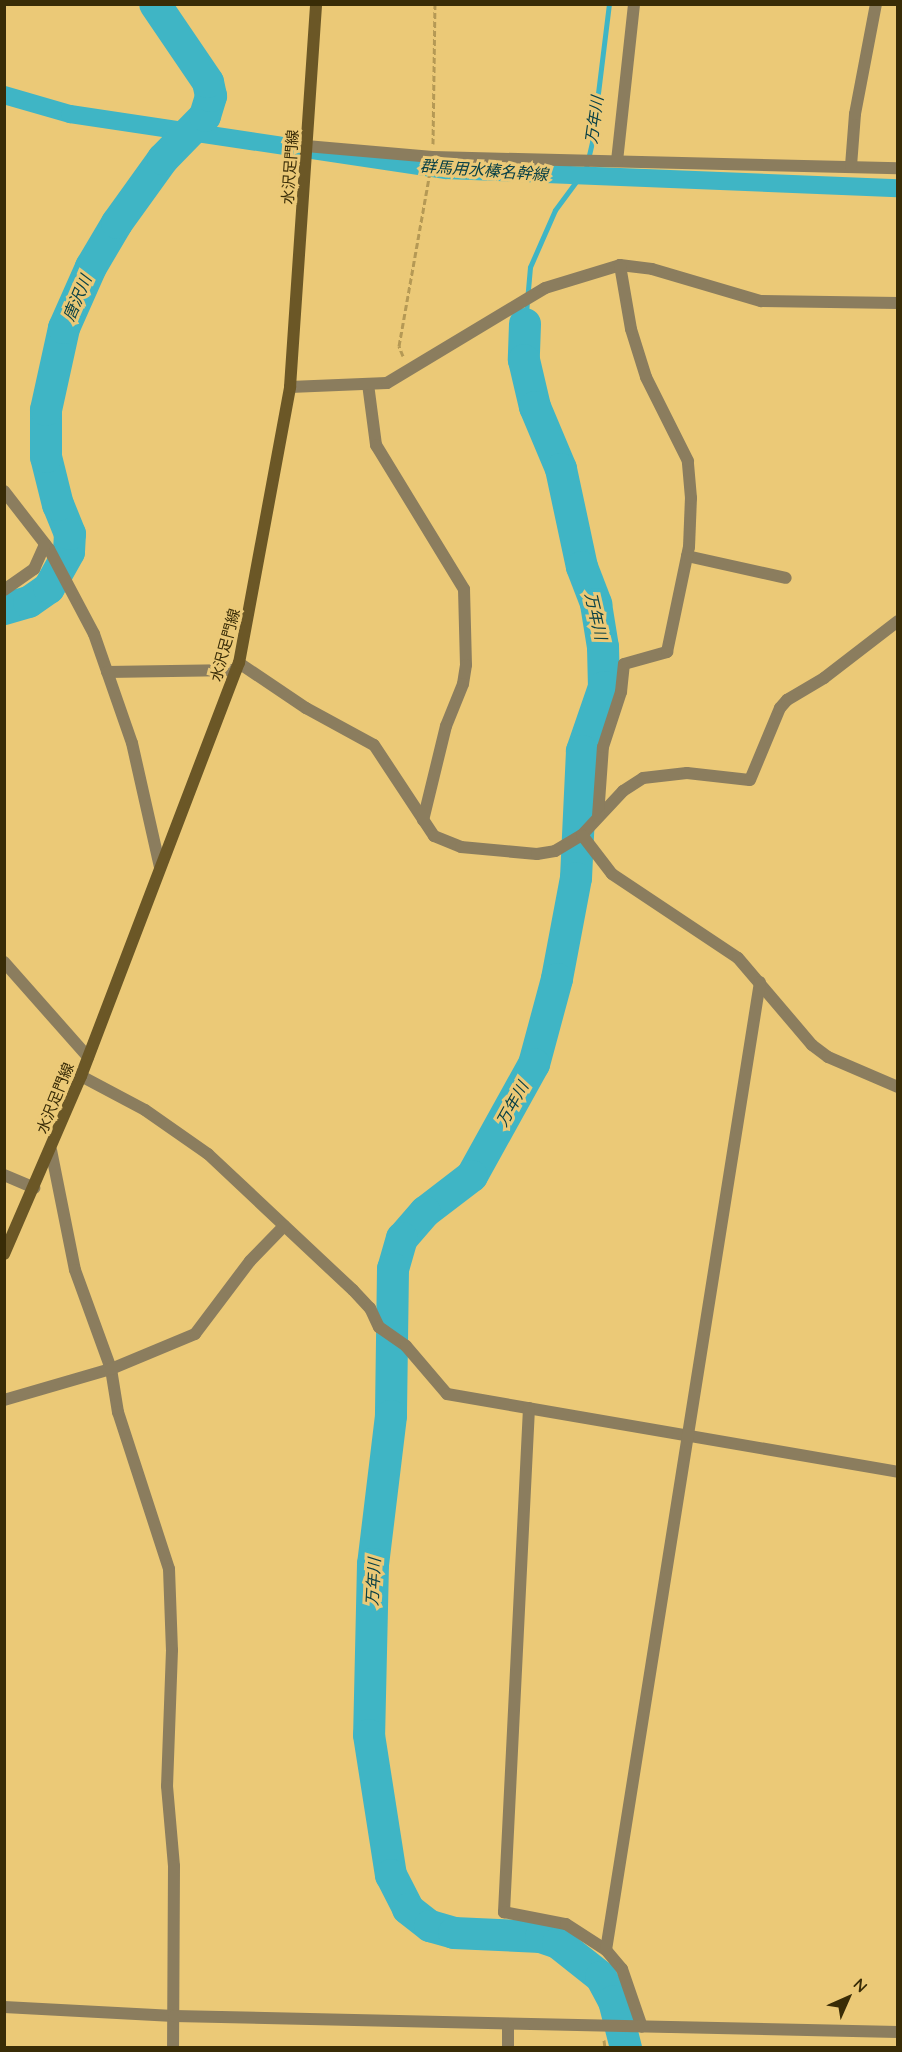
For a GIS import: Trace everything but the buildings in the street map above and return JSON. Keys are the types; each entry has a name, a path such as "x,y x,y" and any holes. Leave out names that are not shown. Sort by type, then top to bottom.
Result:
{"main road":[{"name":"水沢足門線","path":"4,1254 51,1150 81,1076 237,666 255,591 290,387 316,4"}],"street":[{"path":"617,161 633,4"},
{"path":"851,166 855,114 876,4"},
{"path":"306,147 433,157 897,168"},
{"path":"290,387 387,383 539,291 620,265 652,269 761,301 897,303"},
{"path":"598,816 603,747 621,692 624,664 667,652 687,556 691,498 688,461 646,377 631,329 620,265"},
{"path":"368,384 376,445 464,589 466,665 463,684 441,741 423,820"},
{"path":"4,491 60,566 94,634 132,743 160,867"},
{"path":"4,591 34,569 47,546"},
{"path":"687,556 786,578"},
{"path":"107,672 237,666 306,708 374,745 434,836 448,843 480,850 537,854 555,851 582,835 623,791 643,778 662,773 750,780 780,708 787,700 824,678 897,621"},
{"path":"582,835 612,874 712,940 760,982 812,1046 828,1057 897,1087"},
{"path":"4,962 88,1057"},
{"path":"606,1950 760,982"},
{"path":"81,1076 145,1110 208,1154 358,1296 379,1327 406,1346 447,1394 897,1472"},
{"path":"51,1150 75,1270 111,1369 118,1412 162,1538 170,1578 172,1650 167,1786 174,1866 173,2048"},
{"path":"4,1175 34,1188"},
{"path":"4,1400 111,1369 195,1334 250,1261 284,1226"},
{"path":"529,1408 504,1912 566,1924 606,1950 622,1969 642,2027"},
{"path":"4,2007 174,2016 897,2032"},
{"path":"508,2024 508,2048"}],"path":[{"path":"410,371 399,346 433,157 435,4"}],"waterway":[{"name":"唐沢川","path":"4,609 29,602 49,588 69,552 70,534 58,505 46,457 46,410 64,328 91,267 117,223 163,159 205,116 211,96 208,82 155,4"},
{"name":"万年川","path":"525,324 530,267 555,210 586,168 592,142 609,4"},
{"name":"群馬用水榛名幹線","path":"4,95 70,114 446,170 898,188"},
{"name":"万年川","path":"525,324 524,360 535,407 561,469 582,567 596,604 603,647 604,687 582,751 576,878 557,979 534,1064 472,1176 425,1212 402,1238 393,1269 391,1416 373,1564 369,1735 391,1875 408,1909 430,1926 454,1933 541,1937 558,1943 601,1977 614,2001 626,2048"}]}
